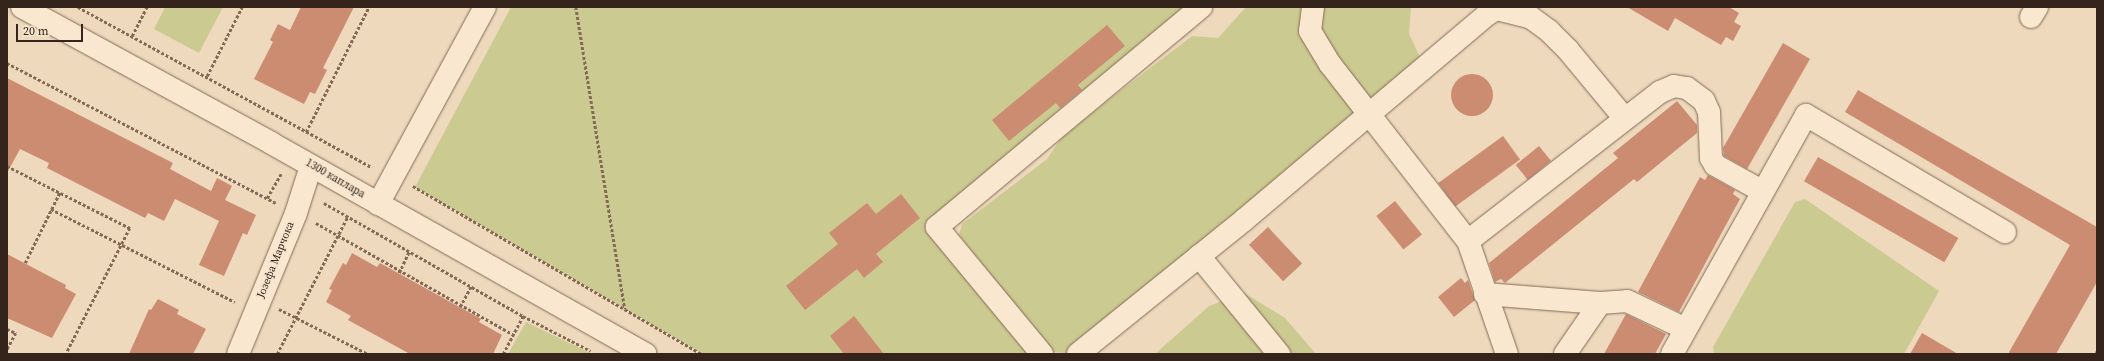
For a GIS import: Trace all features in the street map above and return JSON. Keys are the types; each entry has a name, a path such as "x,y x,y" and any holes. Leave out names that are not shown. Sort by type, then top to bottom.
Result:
{"street":[{"name":"1300 каплара","path":"23,7 292,155 646,354"},
{"path":"378,204 485,7"},
{"path":"1042,354 937,227 1201,7"},
{"path":"1294,7 1368,115 1468,241 1484,294 1507,354"},
{"path":"1310,31 1313,7"},
{"path":"1078,354 1199,256 1488,14 1497,9 1530,17 1549,31 1568,50 1625,119"},
{"path":"1468,241 1660,92 1674,86 1687,88 1704,101 1709,112 1710,158 1715,164 1762,191"},
{"path":"1672,354 1762,191 1806,115 2005,232"},
{"name":"Јозефа Марчока","path":"238,354 265,310 311,166"},
{"path":"1199,256 1279,354"},
{"path":"1484,294 1600,303 1627,301 1686,328"},
{"path":"1565,354 1600,303"}],"path":[{"path":"78,7 392,178 415,187 702,354"},
{"path":"132,36 147,7"},
{"path":"207,76 242,7"},
{"path":"267,198 307,132 368,7"},
{"path":"576,7 625,309"},
{"path":"7,63 338,235 399,272 514,335"},
{"path":"7,166 130,228 66,354"},
{"path":"25,263 60,192"},
{"path":"324,203 347,218 523,316 597,354"},
{"path":"51,209 121,245 265,310 296,318 368,354"},
{"path":"277,354 347,218"},
{"path":"399,272 409,252"},
{"path":"460,305 471,286"},
{"path":"503,354 523,316"},
{"path":"7,328 16,333 7,350"}],"shaded area":[{"path":"165,7 223,7 199,53 154,29"},
{"path":"511,7 1188,7 935,216 1035,354 703,354 415,187"},
{"path":"1246,7 1411,7 1409,34 1422,61 1066,353 1052,352 959,235 962,224 1047,159 1064,134 1192,36 1218,38"},
{"path":"1805,199 1939,291 1904,354 1714,354 1713,347 1795,202"},
{"path":"1244,293 1285,318 1316,354 1155,354 1209,306"},
{"path":"526,322 592,354 508,354"}],"building":[{"path":"301,7 354,7 323,68 327,70 315,94 310,92 304,104 254,79 273,42 270,40 278,24 290,30"},
{"path":"1627,7 1729,7 1739,13 1734,22 1741,26 1733,41 1726,37 1721,45 1675,18 1668,31"},
{"path":"1107,25 1125,46 1078,85 1082,90 1060,108 1056,103 1009,141 992,120"},
{"path":"1783,43 1810,59 1747,169 1724,156 1723,148"},
{"path":"1472,74 1487,80 1493,95 1487,110 1472,116 1457,110 1451,95 1457,80"},
{"path":"7,78 173,163 170,169 211,191 217,178 232,186 225,200 256,215 247,235 243,233 224,276 199,265 219,221 175,199 164,221 148,213 145,218 47,168 49,163 20,149 7,173"},
{"path":"1858,90 2097,227 2097,282 2056,354 2008,354 2070,245 1845,112"},
{"path":"1677,101 1697,125 1697,133 1637,182 1634,179 1505,283 1501,279 1495,282 1489,263 1618,158 1613,153"},
{"path":"1503,136 1520,159 1455,206 1438,183"},
{"path":"1539,146 1551,161 1528,180 1516,165"},
{"path":"1818,157 1958,238 1944,262 1804,181"},
{"path":"1708,175 1735,190 1733,194 1740,199 1679,312 1638,292 1700,177 1705,180"},
{"path":"901,194 920,218 876,254 883,262 864,278 857,269 805,310 786,286 838,244 829,233 867,203 876,214"},
{"path":"1395,201 1422,234 1403,250 1376,216"},
{"path":"1268,227 1302,264 1283,281 1249,245"},
{"path":"352,253 377,267 380,263 481,319 479,322 502,335 493,354 410,354 348,320 351,316 326,302 332,290 329,289 343,263 346,265"},
{"path":"7,254 66,285 65,288 76,294 52,338 7,318"},
{"path":"1461,278 1465,283 1468,280 1475,300 1454,317 1438,297"},
{"path":"158,299 179,310 177,314 206,329 193,354 129,354 149,309 151,310"},
{"path":"1626,314 1666,334 1655,354 1604,354"},
{"path":"854,316 884,354 844,354 830,336"},
{"path":"1922,333 1958,354 1910,354"}]}
